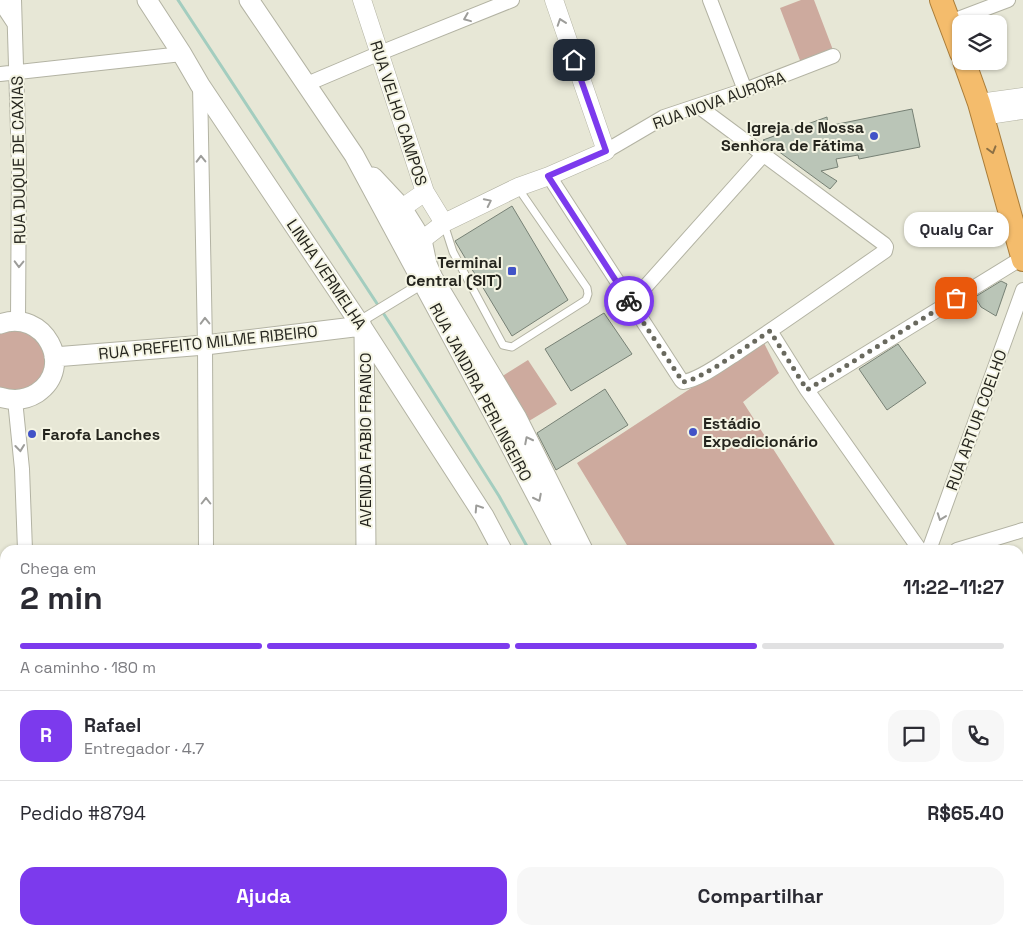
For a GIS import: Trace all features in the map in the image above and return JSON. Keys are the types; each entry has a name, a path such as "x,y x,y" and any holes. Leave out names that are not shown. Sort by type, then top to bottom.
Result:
{"highway":[{"path":"941,0 952,28"},
{"path":"967,70 981,110 1023,259"}],"main road":[{"name":"LINHA VERMELHA","path":"148,0 200,85 365,322 388,367 484,516 499,545"},
{"name":"RUA JANDIRA PERLINGEIRO","path":"249,0 354,155 423,284 509,422"},
{"name":"RUA JANDIRA PERLINGEIRO","path":"354,155 402,208 422,240 427,264 437,286 575,545"},
{"path":"8,398 33,395 47,383 54,366 53,348 43,332 27,323 9,322"},
{"name":"RUA PREFEITO MILME RIBEIRO","path":"54,357 205,345 365,322"},
{"name":"AVENIDA FABIO FRANCO","path":"365,322 366,545"},
{"path":"365,368 376,364 388,367"}],"street":[{"name":"RUA DUQUE DE CAXIAS","path":"9,322 19,214 14,0"},
{"name":"RUA VELHO CAMPOS","path":"362,0 425,192 444,223"},
{"path":"307,84 512,0"},
{"path":"554,0 606,151"},
{"path":"710,0 745,90"},
{"path":"950,22 1008,0"},
{"path":"0,2 14,23"},
{"path":"0,74 182,54"},
{"name":"RUA NOVA AURORA","path":"422,240 444,223 518,187 606,151 664,117 745,90 833,56"},
{"path":"200,85 205,345 206,545"},
{"path":"981,110 1023,97"},
{"path":"548,176 630,304 683,382 688,381 714,367 770,331 885,251 886,247 698,106"},
{"path":"981,110 1023,110"},
{"path":"630,304 763,155"},
{"path":"390,224 402,208 425,192"},
{"path":"402,246 422,240"},
{"path":"807,390 1023,259"},
{"path":"365,322 401,296 423,284"},
{"name":"RUA ARTUR COELHO","path":"931,545 1023,290"},
{"path":"770,331 807,390 916,545"},
{"path":"8,398 22,470 26,545"},
{"path":"974,545 1023,530"}],"lane":[{"path":"444,223 453,252 503,345 506,348 512,347 586,300 588,294 587,288 518,187"}],"shaded area":[{"path":"801,0 814,0 833,50 801,63 780,8"},
{"path":"33,329 51,365 31,391 0,390 0,330"},
{"name":"Estádio Expedicionário","path":"763,341 779,373 743,402 835,545 627,545 577,463"},
{"path":"528,360 557,404 529,421 501,377"}],"building":[{"path":"912,109 920,147 859,159 858,155 836,159 838,167 821,171 837,181 830,189 763,140 827,117 828,126"},
{"name":"Terminal Central (SIT)","path":"512,206 568,300 512,336 455,241"},
{"path":"1001,281 1007,284 996,316 981,307 975,297"},
{"path":"604,313 632,354 571,391 545,349"},
{"path":"898,344 926,383 887,410 859,369"},
{"path":"605,389 628,425 556,470 537,433"}],"waterway":[{"path":"178,0 393,328 499,496 526,545"}],"way so far":[{"path":"629,301 683,382 714,367 770,331 807,390 956,298"}],"place":[{"name":"Igreja de Nossa Senhora de Fátima","path":"874,136"},
{"name":"Terminal Central (SIT)","path":"512,271"},
{"name":"Qualy Car","path":"956,298"},
{"name":"Estádio Expedicionário","path":"693,432"},
{"name":"Farofa Lanches","path":"32,434"}],"route":[{"path":"574,60 606,151 548,176 629,301"}]}
